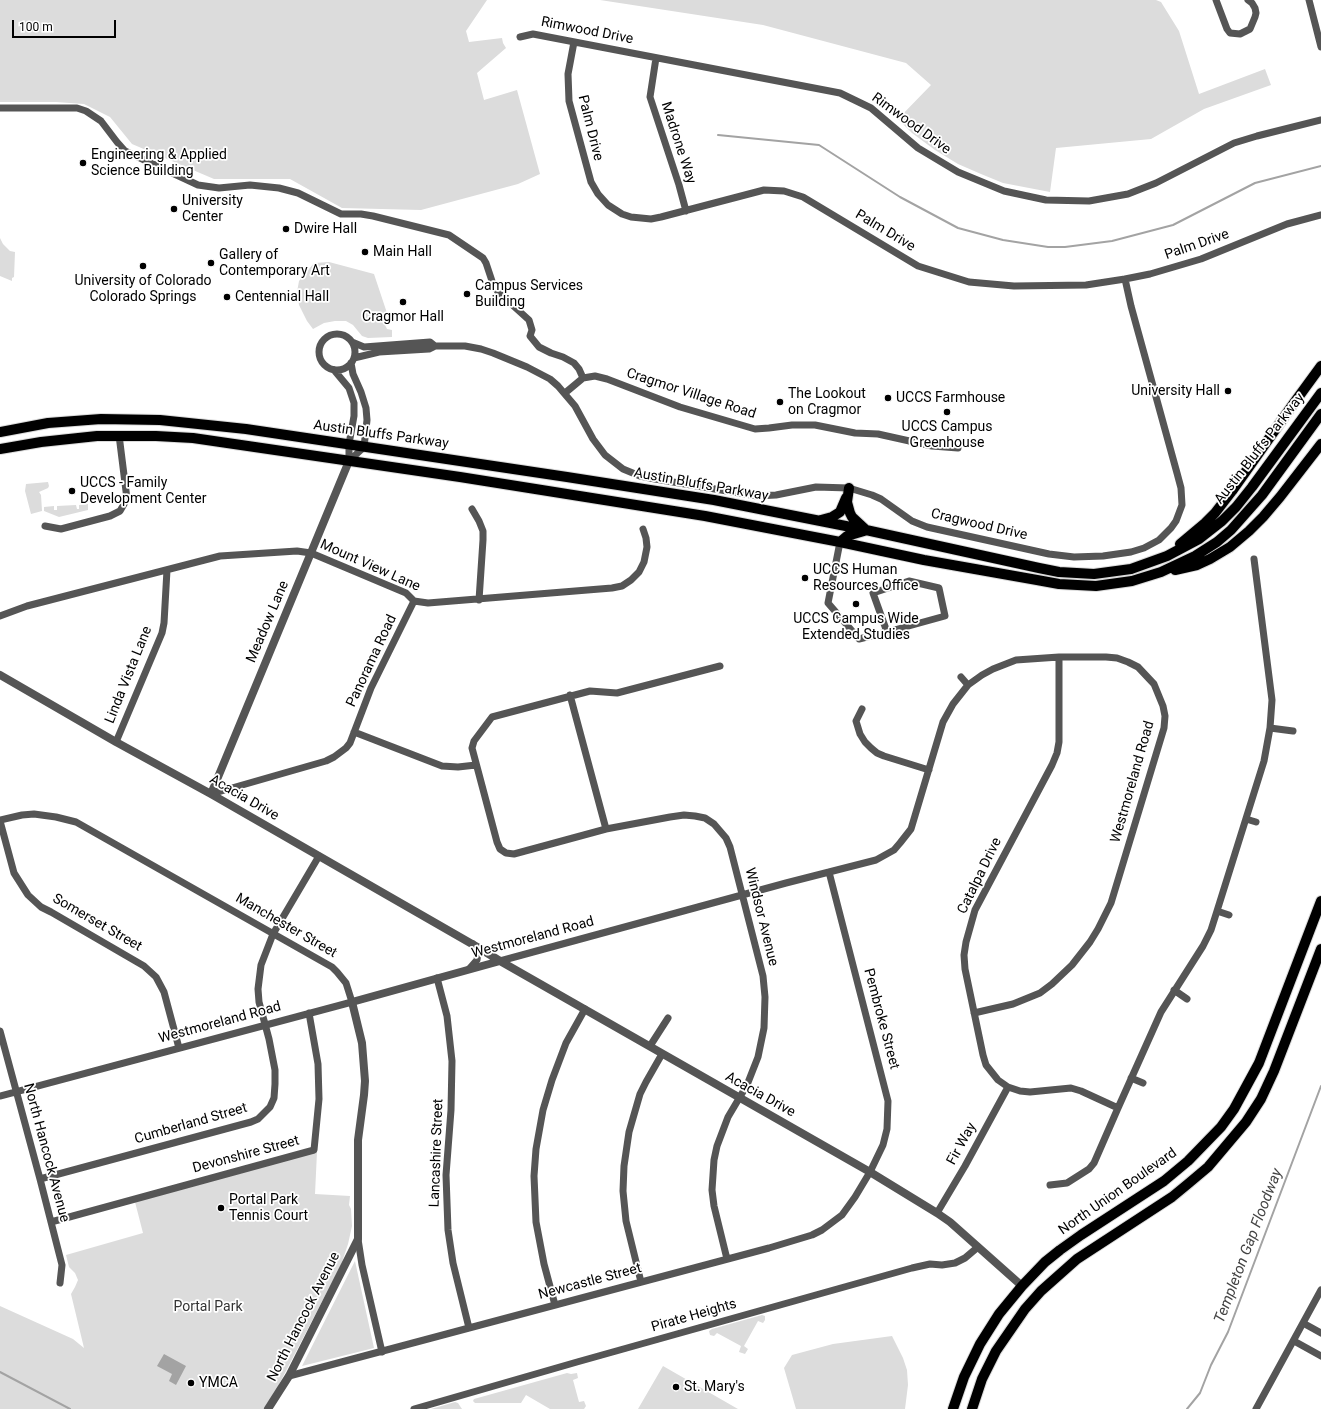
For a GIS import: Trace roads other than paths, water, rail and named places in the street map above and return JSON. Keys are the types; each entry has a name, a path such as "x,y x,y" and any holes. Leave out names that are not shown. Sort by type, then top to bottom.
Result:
{"main road":[{"path":"1167,556 1205,523 1220,507 1321,366"},
{"name":"Austin Bluffs Parkway","path":"0,432 29,426 68,421 101,419 160,420 246,429 640,488 728,503 866,530 1064,572 1094,574 1132,569 1167,556 1199,539 1222,521 1236,507 1252,487 1321,393"},
{"name":"Austin Bluffs Parkway","path":"0,449 73,438 156,436 193,438 705,516 924,560 1059,584 1079,586 1114,584 1147,577 1184,562 1206,549 1231,530 1262,495 1321,414"},
{"path":"1161,572 1197,565 1230,547 1263,517 1321,444"},
{"path":"819,521 832,517 840,512 849,488"},
{"path":"840,542 847,536 866,530 852,517 850,513 847,502 849,488"},
{"name":"North Union Boulevard","path":"953,1409 964,1377 980,1344 999,1314 1022,1286 1045,1262 1065,1246 1164,1181 1188,1161 1220,1127 1234,1109 1260,1063 1321,900"},
{"path":"972,1409 982,1379 996,1351 1025,1309 1040,1291 1077,1259 1172,1197 1208,1167 1246,1122 1261,1099 1274,1071 1321,949"}],"street":[{"path":"1216,0 1227,29 1230,33 1240,34 1250,29 1256,13 1252,2 1248,0"},
{"path":"1309,0 1321,47"},
{"name":"Rimwood Drive","path":"520,37 533,34 840,93 871,108 918,148 958,172 1004,191 1046,200 1089,201 1128,194 1156,183 1234,143 1321,120"},
{"name":"Palm Drive","path":"574,42 568,74 569,101 588,174 594,188 608,205 622,214 631,217 651,219 764,190 784,191 803,197 918,266 954,278 982,284 1014,286 1086,284 1125,279 1201,260 1287,224 1321,215"},
{"name":"Madrone Way","path":"656,58 650,97 686,211"},
{"path":"0,108 77,108 86,111 101,121 125,151 198,185 219,188 250,185 279,188 298,193 341,214 373,216 449,235 483,258 493,284 498,292 529,320 532,330 530,336 539,347 574,363 579,369 583,378 565,393"},
{"name":"Cragwood Drive","path":"353,361 378,352 430,349 435,346 465,346 493,353 536,371 550,379 576,406 590,436 601,451 623,469 640,476 655,480 757,496 776,495 816,486 849,488 881,499 912,521 927,527 1049,554 1074,557 1103,556 1131,552 1144,548 1159,540 1171,528 1180,513 1182,505 1181,488 1125,279"},
{"path":"353,361 344,369 334,370 325,366 319,355 321,344 327,337 336,334 345,336 352,342 355,350 353,374 366,408 367,420 364,447"},
{"name":"Cragwood Drive","path":"352,342 364,347 430,342 435,346"},
{"name":"Meadow Lane","path":"211,794 349,461 349,444 354,416 354,403 349,388 334,370"},
{"name":"Cragmor Village Road","path":"583,378 592,376 607,379 656,399 755,429 792,425 816,425 855,433 885,435 932,446 958,448"},
{"path":"45,526 61,529 110,516 120,511 127,499 120,436"},
{"name":"Meadow Lane","path":"349,461 364,447"},
{"path":"472,509 480,521 484,540 479,600"},
{"name":"Mount View Lane","path":"0,616 27,606 220,556 297,551 311,553 406,594 414,601 428,603 612,588 622,586 639,572 644,562 647,547 646,538 642,529"},
{"path":"840,542 828,603 859,639 887,632 946,616 939,588 909,581 873,593 887,632"},
{"path":"1050,1185 1067,1183 1089,1169 1094,1163 1161,1012 1203,946 1211,930 1264,760 1270,728 1272,700 1254,559"},
{"name":"Linda Vista Lane","path":"116,742 162,633 164,623 167,570"},
{"name":"Panorama Road","path":"211,794 334,757 346,748 350,743 371,688 414,601"},
{"name":"Catalpa Drive","path":"1059,657 1059,742 1057,753 975,910 969,926 966,942 965,962 983,1055 986,1065 998,1080 1008,1087 1020,1091 1030,1092 1071,1088 1118,1108"},
{"name":"Westmoreland Road","path":"0,1096 876,860 894,850 911,828 947,713 968,685 982,675 1004,663 1026,658 1117,658 1138,667 1154,684 1160,696 1165,716 1164,728 1111,903 1090,942 1063,974 1040,993 1013,1004 974,1013"},
{"path":"354,732 442,766 458,767 476,765 472,748 474,741 492,716 590,691 617,693 720,666"},
{"name":"Acacia Drive","path":"0,675 116,742 211,794 870,1172 950,1222 1022,1286"},
{"path":"960,678 968,685"},
{"path":"570,695 606,829"},
{"path":"862,708 856,721 860,734 871,748 884,756 929,770"},
{"path":"1270,728 1293,731"},
{"name":"Windsor Avenue","path":"476,765 497,842 506,854 514,854 606,829 670,817 691,816 706,818 714,824 726,838 730,847 743,895 763,976 766,1014 762,1043 758,1057 747,1085 728,1117 720,1136 716,1153 712,1190 716,1218 727,1260"},
{"name":"Manchester Street","path":"0,821 22,815 45,814 76,822 332,967 338,972 346,983 362,1043 364,1073 364,1095 358,1140 358,1239 363,1273 382,1352"},
{"path":"1246,819 1256,822"},
{"name":"Somerset Street","path":"0,821 14,873 28,895 41,906 144,966 156,977 164,992 179,1048"},
{"name":"Cumberland Street","path":"40,1179 251,1122 258,1119 270,1107 274,1098 275,1070 259,1002 258,978 264,954 273,934 319,856"},
{"name":"Pembroke Street","path":"829,872 888,1101 889,1114 883,1145 870,1172"},
{"path":"1217,911 1229,915"},
{"path":"468,969 477,960 478,953 473,944"},
{"name":"Lancashire Street","path":"437,978 447,1016 452,1061 452,1110 446,1175 448,1230 453,1263 470,1328"},
{"path":"1174,990 1187,999"},
{"path":"555,1305 544,1264 536,1222 534,1176 536,1149 543,1110 552,1080 566,1043 585,1009"},
{"name":"Devonshire Street","path":"51,1222 314,1150 319,1099 318,1064 309,1013"},
{"path":"650,1046 668,1018"},
{"name":"North Hancock Avenue","path":"0,1031 62,1265 60,1283"},
{"path":"641,1282 626,1221 623,1190 624,1166 629,1132 640,1094 662,1054"},
{"path":"1131,1078 1143,1083"},
{"name":"Fir Way","path":"937,1213 966,1166 1008,1087"},
{"name":"Newcastle Street","path":"289,1376 727,1260 812,1235 822,1230 842,1215 870,1172"},
{"name":"North Hancock Avenue","path":"270,1408 289,1376 358,1239"},
{"name":"Pirate Heights","path":"414,1409 921,1266 930,1264 942,1265 955,1263 965,1258 978,1247"},
{"path":"1256,1409 1321,1290"},
{"path":"1303,1324 1321,1333"},
{"path":"1294,1341 1321,1356"}],"waterway":[{"path":"718,135 819,145 900,197 958,228 1003,240 1048,247 1065,247 1112,241 1173,225 1255,183 1321,166"},
{"name":"Templeton Gap Floodway","path":"1187,1409 1200,1393 1211,1365 1228,1332 1321,1086"},
{"name":"Templeton Gap Floodway","path":"0,1372 70,1409"}],"place":[{"name":"Engineering & Applied Science Building","path":"83,163"},
{"name":"University Center","path":"174,209"},
{"name":"Dwire Hall","path":"286,229"},
{"name":"Main Hall","path":"365,252"},
{"name":"Gallery of Contemporary Art","path":"211,263"},
{"name":"University of Colorado Colorado Springs","path":"143,266"},
{"name":"Campus Services Building","path":"467,294"},
{"name":"Centennial Hall","path":"227,297"},
{"name":"Cragmor Hall","path":"403,302"},
{"name":"University Hall","path":"1228,391"},
{"name":"UCCS Farmhouse","path":"888,398"},
{"name":"The Lookout on Cragmor","path":"780,402"},
{"name":"UCCS Campus Greenhouse","path":"947,412"},
{"name":"UCCS - Family Development Center","path":"72,491"},
{"name":"UCCS Human Resources Office","path":"805,578"},
{"name":"UCCS Campus Wide Extended Studies","path":"856,604"},
{"name":"Portal Park Tennis Court","path":"221,1208"},
{"name":"YMCA","path":"191,1383"},
{"name":"St. Mary's","path":"676,1387"}],"park label":[{"name":"Portal Park","path":"208,1307"}]}
